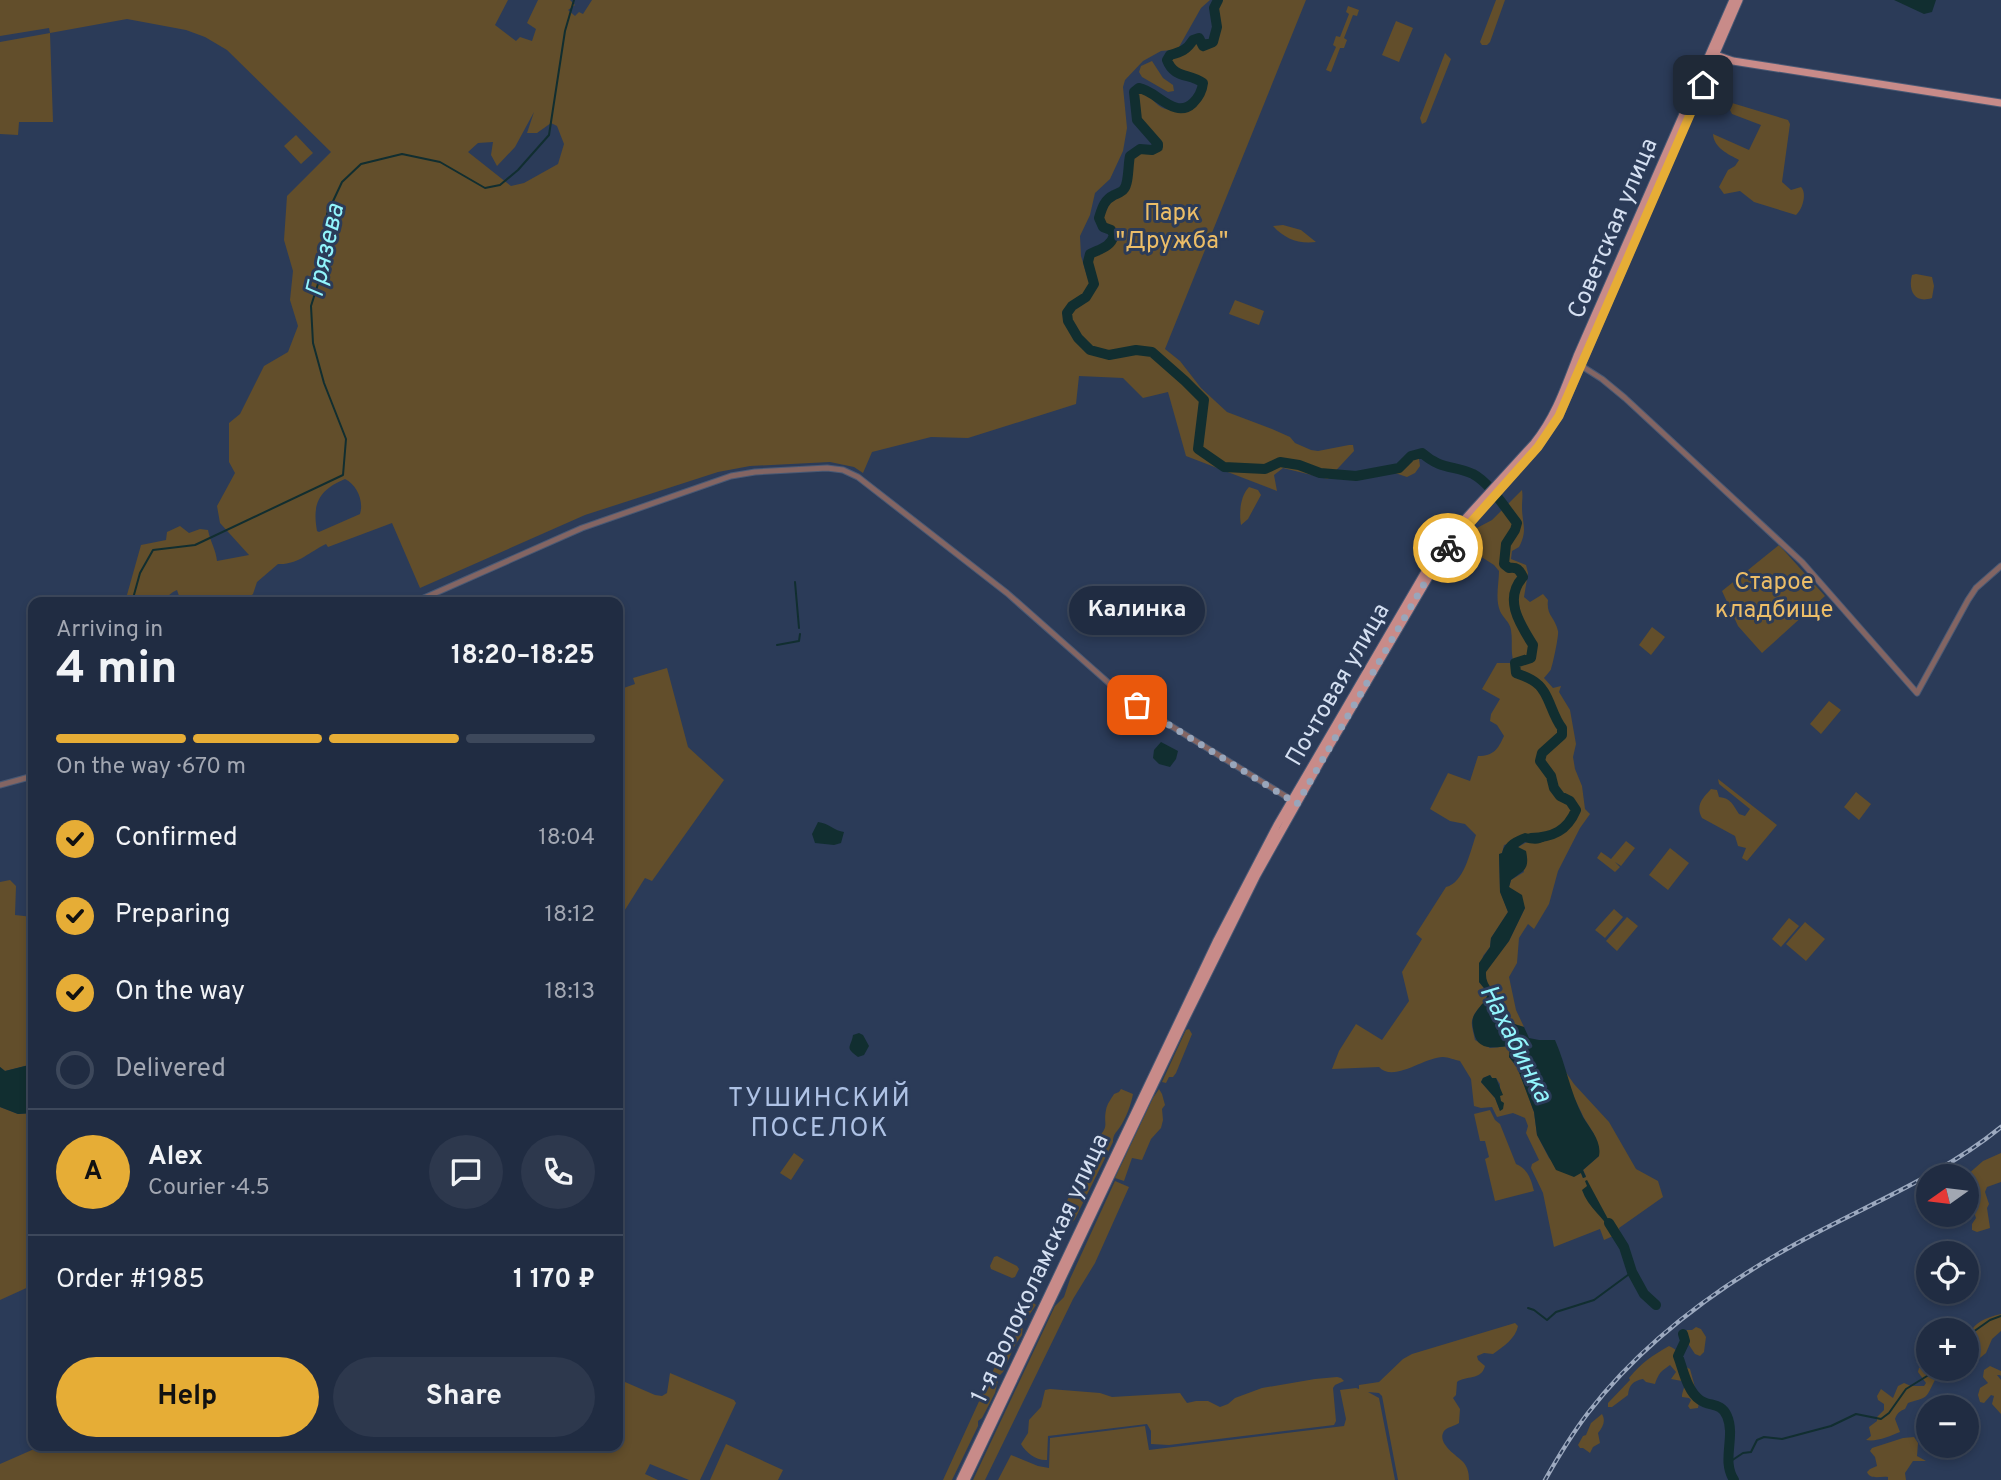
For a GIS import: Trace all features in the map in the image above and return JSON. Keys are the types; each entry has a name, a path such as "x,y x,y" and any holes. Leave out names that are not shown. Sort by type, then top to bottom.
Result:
{"main road":[{"name":"Советская улица","path":"1502,483 1551,431 1563,409 1713,54 1733,0"},
{"name":"Советская улица","path":"1502,483 1546,428 1739,0"},
{"path":"1713,54 1748,63 2001,103"},
{"name":"Почтовая улица","path":"1156,1074 1217,940 1294,802 1442,555 1502,483"},
{"name":"1-я Волоколамская улица","path":"960,1480 1156,1074"},
{"name":"1-я Волоколамская улица","path":"966,1480 1156,1074"}],"street":[{"path":"1580,365 1625,398 1802,562 1917,693 1968,600 2001,566"},
{"path":"426,597 592,525 716,481 742,474 827,468 843,470 851,473 1007,593 1119,692 1164,723 1294,802"},
{"path":"0,785 28,777"}],"green space":[{"name":"Парк \"Дружба\"","path":"0,0 508,0 495,25 516,41 520,37 532,41 536,29 527,23 538,0 570,0 575,5 568,10 575,16 579,12 583,14 592,0 1210,0 1201,8 1179,47 1161,51 1143,61 1125,80 1123,87 1127,128 1123,151 1110,179 1095,193 1090,215 1080,236 1081,256 1093,289 1093,256 1110,249 1116,238 1111,228 1105,225 1103,212 1108,204 1126,191 1132,159 1140,153 1158,149 1160,143 1154,133 1139,120 1136,95 1144,92 1158,105 1168,109 1177,109 1196,101 1204,82 1200,77 1179,72 1169,63 1172,57 1189,52 1196,41 1206,48 1212,47 1217,35 1218,11 1223,0 1306,0 1165,349 1180,361 1201,388 1227,412 1290,437 1295,443 1311,450 1353,445 1354,451 1328,479 1283,468 1274,475 1277,491 1186,456 1168,392 1143,398 1123,378 1079,376 1076,404 968,438 931,437 872,452 863,473 854,467 830,462 750,466 718,472 585,515 420,588 392,523 328,547 326,544 292,562 278,564 257,582 250,597 179,597 177,590 166,597 126,597 141,545 166,540 167,532 180,526 189,533 200,529 208,530 217,561 249,555 220,523 217,506 235,473 229,462 229,423 240,414 264,366 288,352 298,326 290,300 293,271 284,240 287,196 331,152 227,50 205,37 186,30 127,19 50,33 49,28 0,36","holes":["534,112 527,133 537,133 551,123 557,126 564,144 558,164 524,183 511,186 468,152 478,143 493,142 491,155 497,166 515,147","345,479 353,485 361,504 360,514 317,531 317,505 323,493"]},
{"path":"1496,0 1505,0 1490,42 1482,45 1480,42"},
{"path":"1348,6 1359,10 1357,16 1353,15 1344,38 1347,40 1344,48 1340,48 1331,72 1326,70 1336,47 1333,45 1336,36 1340,37 1349,14 1346,12"},
{"path":"1396,21 1413,28 1399,62 1382,55"},
{"path":"50,33 53,122 19,122 18,135 0,134 0,42"},
{"path":"1445,53 1451,59 1426,122 1422,124 1420,118"},
{"path":"1152,61 1163,78 1173,85 1174,91 1168,92 1142,77 1139,72 1141,66"},
{"path":"1732,103 1788,120 1790,124 1782,182 1791,190 1801,187 1803,190 1801,209 1796,215 1754,202 1740,191 1724,194 1719,187 1728,170 1739,160 1719,147 1713,134 1749,150 1761,125 1732,114"},
{"path":"296,135 313,153 301,164 284,146"},
{"path":"1283,225 1301,230 1316,242 1292,240 1273,226"},
{"path":"1912,275 1932,277 1932,298 1921,299 1914,294 1911,281"},
{"path":"1235,300 1264,311 1259,325 1229,314"},
{"path":"1411,456 1419,459 1420,466 1415,473 1407,477 1395,473 1395,469"},
{"path":"1249,487 1258,490 1261,495 1248,519 1241,525 1241,505"},
{"path":"1522,490 1523,536 1519,547 1512,551 1511,559 1526,565 1528,573 1524,597 1530,602 1543,594 1548,600 1548,610 1557,626 1551,670 1544,678 1553,688 1561,686 1559,692 1570,710 1576,744 1573,757 1575,769 1582,786 1585,809 1590,814 1558,871 1549,904 1534,929 1528,924 1519,938 1517,963 1509,977 1516,1010 1524,1027 1511,1023 1503,1001 1489,985 1485,972 1509,941 1525,908 1509,887 1511,880 1524,872 1518,847 1538,836 1504,845 1499,855 1500,891 1508,912 1483,956 1479,982 1488,993 1472,1021 1475,1040 1490,1048 1511,1046 1509,1057 1517,1067 1534,1112 1537,1135 1553,1162 1581,1173 1583,1178 1586,1176 1583,1170 1599,1156 1594,1134 1569,1087 1565,1071 1609,1122 1636,1169 1658,1181 1663,1197 1619,1228 1620,1233 1604,1240 1600,1229 1554,1247 1543,1193 1531,1168 1532,1164 1539,1160 1526,1133 1528,1126 1525,1118 1513,1113 1497,1117 1492,1107 1474,1106 1471,1079 1460,1061 1445,1057 1435,1058 1393,1072 1379,1067 1332,1069 1339,1051 1356,1024 1382,1040 1409,1001 1402,972 1422,939 1416,934 1446,887 1462,873 1476,835 1465,824 1450,821 1430,809 1448,773 1470,781 1478,756 1495,751 1504,736 1497,725 1490,721 1500,699 1482,689 1497,663 1514,663 1512,634 1501,613 1497,596 1499,571 1469,549 1450,560 1456,549 1475,529 1492,520","holes":["1490,1075 1496,1078 1500,1084 1500,1111 1495,1098 1481,1082"]},
{"name":"Старое кладбище","path":"1779,545 1825,596 1762,653 1738,626 1722,591"},
{"path":"1652,627 1665,637 1651,655 1639,645"},
{"path":"667,668 688,747 724,780 652,881 645,878 623,913 623,688 635,684 633,678"},
{"path":"1829,701 1841,710 1821,734 1810,724"},
{"path":"1718,779 1777,825 1747,861 1742,858 1746,848 1738,846 1735,836 1702,818 1700,813 1701,802 1711,789 1717,790 1719,797 1729,800 1739,814 1745,816 1750,809 1719,784"},
{"path":"1856,792 1871,804 1859,820 1844,807"},
{"path":"1626,841 1635,848 1621,866 1615,862 1620,867 1615,872 1597,858 1601,852 1611,859"},
{"path":"1670,848 1689,863 1668,890 1649,875"},
{"path":"10,880 16,886 15,915 28,916 28,1065 5,1071 0,1067 0,882"},
{"path":"1614,909 1623,917 1605,938 1595,930"},
{"path":"1627,917 1638,926 1617,951 1606,941"},
{"path":"1789,918 1799,926 1781,947 1772,939"},
{"path":"1805,922 1825,939 1806,961 1786,944"},
{"path":"1189,1029 1192,1034 1176,1073 1169,1077 1166,1083 1162,1082 1186,1030"},
{"path":"1121,1089 1133,1094 1128,1111 1075,1219 1067,1229 1058,1219 1104,1130 1108,1104"},
{"path":"1159,1089 1165,1105 1162,1109 1161,1128 1151,1139 1142,1160 1132,1158 1124,1181 1115,1178 1153,1098"},
{"path":"0,1107 18,1114 28,1113 28,1287 0,1300"},
{"path":"1490,1110 1500,1124 1516,1164 1526,1172 1534,1191 1495,1201 1485,1159 1489,1157 1485,1141 1480,1141 1474,1114"},
{"path":"794,1153 804,1160 791,1180 780,1173"},
{"path":"2001,1153 2001,1182 1987,1187 1985,1192 1989,1204 1987,1208 1990,1228 1977,1232 1972,1230 1972,1227 1979,1227 1979,1165"},
{"path":"1115,1181 1129,1187 1095,1263 1073,1299 985,1480 973,1480 1055,1306 1064,1297"},
{"path":"994,1257 1017,1266 1019,1269 1015,1277 991,1269"},
{"path":"1028,1298 1036,1305 1023,1324 1022,1335 999,1376 995,1393 978,1421 952,1480 943,1480 1014,1325 1015,1314 1023,1299"},
{"path":"2001,1314 2001,1331 1979,1359 1979,1322"},
{"path":"1515,1323 1517,1330 1505,1345 1493,1354 1484,1353 1477,1356 1485,1366 1483,1371 1477,1376 1457,1382 1456,1395 1453,1398 1460,1409 1459,1423 1445,1430 1442,1436 1445,1445 1465,1465 1469,1480 1398,1480 1382,1396 1368,1392 1379,1398 1395,1480 998,1480 1011,1455 1049,1468 1050,1438 1145,1426 1149,1450 1344,1426 1346,1419 1340,1390 1359,1389 1359,1385 1379,1382 1412,1354"},
{"path":"1696,1327 1701,1329 1706,1337 1704,1352 1700,1356 1695,1354 1683,1336 1687,1330"},
{"path":"1669,1346 1678,1352 1686,1367 1690,1369 1699,1402 1698,1408 1690,1409 1688,1406 1691,1400 1682,1397 1683,1383 1671,1379 1676,1372 1670,1365 1660,1373 1655,1384 1643,1379 1637,1381 1632,1384 1628,1395 1608,1407 1608,1403 1638,1368"},
{"path":"1990,1366 2001,1371 2001,1376 1997,1375 2001,1380 2001,1414 1992,1404 1994,1396 1991,1395 1984,1403 1980,1402 1980,1388 1988,1383 1983,1377 1984,1370"},
{"path":"670,1373 736,1403 700,1480 689,1480 650,1464 645,1474 658,1480 0,1480 0,1464 30,1451 623,1451 623,1381 655,1395 662,1396 667,1393"},
{"path":"1337,1377 1344,1381 1333,1388 1336,1421 1334,1425 1169,1445 1151,1444 1151,1431 1147,1424 1048,1436 1047,1460 1032,1456 1021,1444 1028,1433 1029,1420 1041,1407 1045,1390 1100,1393 1112,1397 1180,1393 1187,1403 1208,1401 1220,1407 1262,1388"},
{"path":"1925,1381 1935,1381 1927,1395 1916,1395 1916,1400 1908,1403 1897,1415 1895,1419 1900,1432 1866,1440 1871,1436 1869,1427 1884,1410 1884,1404 1877,1396 1881,1389 1893,1398 1898,1386 1904,1383 1924,1386"},
{"path":"1602,1414 1603,1424 1598,1433 1600,1443 1593,1447 1590,1453 1578,1445 1591,1423"},
{"path":"1914,1437 1916,1458 1926,1461 1913,1461 1905,1473 1906,1480 1888,1480 1888,1477 1873,1477 1868,1474 1870,1469 1877,1466 1870,1451 1872,1448"},
{"path":"726,1444 783,1470 778,1480 710,1480"}],"water":[{"path":"1894,0 1936,0 1932,12 1924,14"},
{"path":"1161,742 1178,751 1170,767 1159,764 1153,758 1154,750"},
{"path":"818,822 844,832 841,843 815,843 812,834"},
{"path":"1525,833 1546,840 1536,844 1525,842 1518,847 1526,851 1526,866 1511,880 1509,887 1522,895 1525,908 1509,941 1486,972 1486,977 1489,985 1503,1001 1511,1023 1524,1027 1529,1038 1555,1040 1579,1108 1599,1145 1599,1156 1583,1170 1586,1177 1583,1178 1581,1173 1574,1177 1556,1170 1537,1135 1534,1112 1517,1067 1509,1057 1510,1046 1483,1046 1476,1039 1472,1022 1488,993 1479,982 1479,963 1508,912 1500,892 1499,854 1511,840"},
{"path":"859,1033 869,1046 864,1055 858,1057 850,1047 853,1035"},
{"path":"28,1065 28,1113 18,1114 0,1107 0,1067 5,1071"},
{"path":"1490,1075 1496,1078 1503,1095 1500,1096 1504,1103 1500,1111 1495,1098 1481,1082"},
{"path":"1587,1180 1615,1232 1612,1233 1585,1196 1582,1190 1587,1186"}],"waterway":[{"name":"Грязева","path":"133,597 140,573 153,550 195,545 343,475 346,439 324,383 313,343 311,306 329,249 327,214 342,182 361,164 402,154 440,162 485,188 500,185 518,170 549,135 565,31 574,0"},
{"name":"Нахабинка","path":"1218,0 1214,8 1217,27 1213,42 1203,46 1199,38 1193,40 1181,52 1170,55 1167,60 1178,73 1203,83 1195,101 1186,107 1173,107 1146,90 1139,88 1134,92 1137,120 1158,147 1152,150 1140,149 1130,156 1126,186 1104,205 1099,218 1103,227 1111,230 1113,239 1108,245 1090,254 1088,262 1094,284 1086,297 1072,306 1067,313 1068,321 1078,338 1090,350 1109,355 1136,350 1152,352 1185,381 1204,400 1198,449 1224,467 1265,469 1280,462 1299,465 1320,473 1356,476 1399,468 1411,456 1422,453 1441,465 1473,474 1491,490 1517,523 1506,544 1504,564 1518,569 1523,577 1517,585 1514,603 1519,620 1533,645 1531,658 1515,663 1516,673 1538,684 1562,728 1562,735 1542,753 1540,761 1551,776 1554,788 1560,796 1570,801 1576,810 1564,828 1558,832 1531,838"},
{"path":"795,582 799,628"},
{"path":"777,645 799,641 800,634"},
{"name":"Нахабинка","path":"1609,1223 1624,1247 1632,1272 1644,1294 1656,1305"},
{"path":"1528,1308 1547,1320 1556,1312 1594,1300 1632,1272"},
{"path":"1979,1328 2001,1316"},
{"name":"Нахабинка","path":"1683,1334 1685,1341 1678,1356 1689,1386 1700,1400 1718,1407 1727,1416 1730,1432 1728,1456 1734,1480"},
{"path":"1728,1463 1743,1453 1751,1452 1757,1440 1764,1437 1782,1439 1831,1426 1856,1414 1881,1419 1889,1413 1906,1389 1919,1381"}],"railway":[{"path":"1545,1480 1576,1429 1611,1385 1637,1358 1692,1311 1784,1250 1935,1172 2001,1127"}],"way so far":[{"path":"1137,705 1297,804 1431,572 1448,548"}],"place":[{"name":"Калинка","path":"1137,705"}],"district":[{"name":"ТУШИНСКИЙ ПОСЕЛОК","path":"820,1112"}],"route":[{"path":"1448,548 1551,431 1563,409 1703,85"}]}
